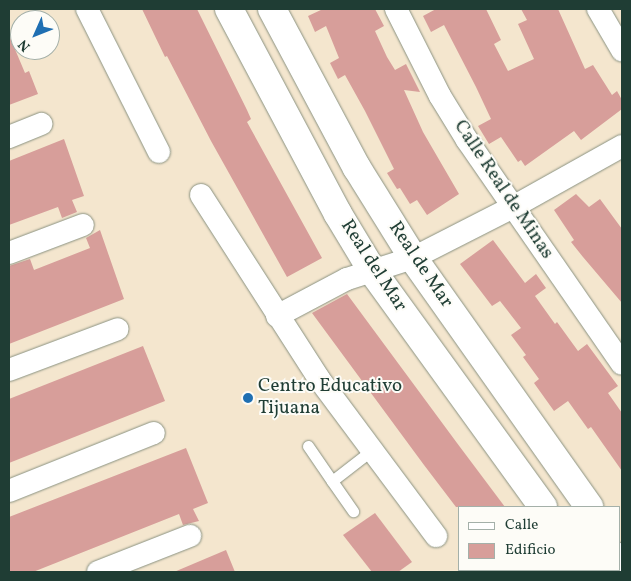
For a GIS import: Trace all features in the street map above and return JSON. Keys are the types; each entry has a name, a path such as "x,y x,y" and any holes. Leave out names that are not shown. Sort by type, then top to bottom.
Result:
{"street":[{"path":"87,9 159,152"},
{"name":"Real del Mar","path":"229,9 306,155 373,272 542,506"},
{"name":"Real de Mar","path":"272,9 357,168 412,258 588,506"},
{"name":"Calle Real de Minas","path":"396,9 440,96 467,140 622,364"},
{"path":"598,9 622,50"},
{"path":"9,137 41,124"},
{"path":"277,316 347,279 412,258 513,207 622,146"},
{"path":"201,195 319,379 436,536"},
{"path":"9,253 83,225"},
{"path":"9,370 118,329"},
{"path":"9,491 154,432"},
{"path":"98,572 190,536"}],"lane":[{"path":"308,446 353,511"},
{"path":"332,482 372,450"}],"building":[{"path":"142,9 197,9 251,119 247,122 322,258 287,277 211,141 167,56 165,57"},
{"path":"323,9 375,9 384,26 375,31 387,57 395,70 406,64 420,92 404,90 423,132 459,194 427,215 417,200 410,204 400,188 397,189 387,173 394,169 365,111 345,75 338,79 330,63 339,58 326,26 315,32 308,16"},
{"path":"436,9 486,9 501,40 494,44 508,71 534,59 518,24 527,20 521,9 558,9 585,69 593,65 612,95 617,91 622,100 622,109 581,140 574,131 525,166 521,160 518,162 501,137 489,144 478,126 491,119 476,87 444,25 431,32 423,16"},
{"path":"9,35 10,60 20,60 25,73 29,71 38,94 9,105"},
{"path":"64,139 84,196 72,200 77,212 62,218 58,207 9,225 9,161"},
{"path":"576,194 589,207 600,199 622,229 622,303 571,242 574,240 554,210"},
{"path":"100,230 124,299 9,344 9,266 30,259 34,270 90,248 86,238"},
{"path":"493,240 525,283 536,274 546,288 535,296 555,324 557,322 578,351 587,344 618,386 608,393 622,413 622,471 591,427 588,429 568,401 554,411 534,383 539,379 523,357 526,355 511,335 521,328 500,301 492,306 460,264"},
{"path":"347,294 504,506 456,507 312,313"},
{"path":"143,346 165,401 9,463 9,399"},
{"path":"186,448 208,503 193,509 199,521 183,525 179,514 33,572 9,572 9,517"},
{"path":"375,513 412,562 398,572 372,572 343,535"},
{"path":"226,550 235,572 174,572"}],"place":[{"name":"Centro Educativo Tijuana","path":"248,398"}]}
